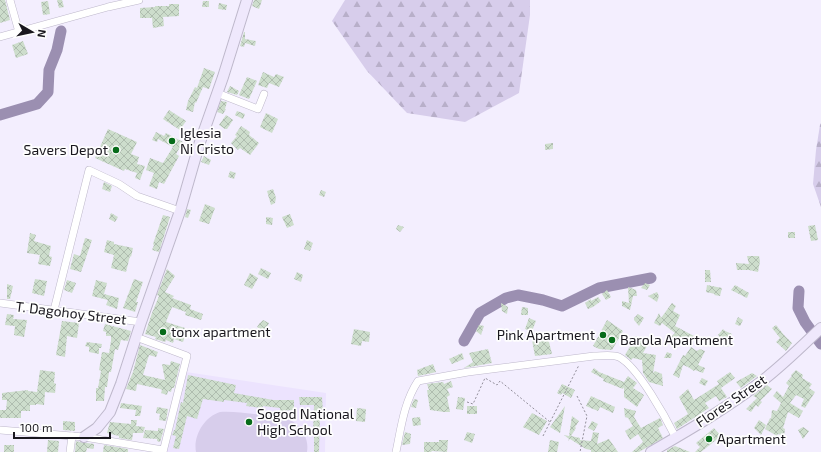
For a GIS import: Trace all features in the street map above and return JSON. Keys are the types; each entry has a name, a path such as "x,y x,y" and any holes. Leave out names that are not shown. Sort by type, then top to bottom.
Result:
{"street":[{"path":"10,0 19,32"},
{"path":"0,38 139,0"},
{"path":"84,437 97,428 110,412 122,384 141,322 180,211 199,145 218,93 247,0"},
{"path":"218,93 258,109 264,94"},
{"path":"54,310 89,170 119,184 137,196 180,211"},
{"name":"T. Dagohoy Street","path":"0,304 141,322"},
{"name":"Flores Street","path":"651,452 719,411 762,381 821,328"},
{"path":"0,430 84,437 163,451 187,356 136,337"},
{"path":"396,452 404,411 418,381 468,372 583,357 611,355 626,362 638,375 668,422 676,438"},
{"path":"70,452 72,436"}],"path":[{"path":"543,436 583,357"},
{"path":"467,402 473,404 485,378 497,385 500,381 550,422"},
{"path":"577,396 587,416 580,452"}],"shaded area":[{"name":"Sogod National High School","path":"186,372 326,393 325,452 166,452"}],"green space":[{"path":"345,0 530,0 530,15 519,93 465,122 407,113 367,71 332,21"},
{"path":"821,123 821,207 813,184 816,150"},
{"path":"220,412 268,415 289,420 295,423 304,434 307,443 307,452 196,452 196,440 201,428 209,418"}],"building":[{"path":"0,0 5,0 10,20 0,23"},
{"path":"57,0 62,0 64,7 59,8"},
{"path":"254,0 262,0 259,9 252,6"},
{"path":"48,1 50,14 43,15 41,2"},
{"path":"203,1 209,1 209,7 202,7"},
{"path":"219,3 227,5 226,10 218,9"},
{"path":"169,4 179,4 179,16 163,17 164,26 153,28 152,18 140,18 140,8 169,6"},
{"path":"244,32 245,39 256,41 255,46 245,43 244,47 240,46"},
{"path":"23,41 28,54 16,58 12,45"},
{"path":"204,68 215,72 209,89 203,87 196,103 195,102 193,112 186,110 188,101 195,87 197,88"},
{"path":"263,72 274,77 276,74 284,77 279,87 269,83 267,88 258,85"},
{"path":"247,77 257,81 249,99 239,95"},
{"path":"230,86 239,91 237,95 227,92"},
{"path":"221,101 227,102 226,109 223,114 217,112"},
{"path":"169,110 186,121 180,130 163,119"},
{"path":"237,111 245,114 243,119 235,115"},
{"path":"266,113 278,119 272,133 260,127"},
{"path":"226,115 233,120 227,129 225,129 219,125"},
{"path":"241,126 250,132 249,135 259,143 250,155 240,148 238,150 231,143 237,136 235,135"},
{"name":"Savers Depot","path":"108,129 137,142 131,154 139,157 137,164 145,166 140,180 135,178 137,173 125,169 124,171 95,158"},
{"path":"211,130 217,133 215,138 209,135"},
{"path":"156,132 164,136 166,133 183,142 176,154 179,156 164,184 159,182 157,189 149,186 154,173 146,170 150,158 163,163 173,147 158,139 157,142 152,140"},
{"path":"553,143 553,149 545,150 545,144"},
{"path":"204,156 211,160 209,165 201,162"},
{"path":"230,171 236,173 234,179 228,177"},
{"path":"104,182 112,186 110,192 102,189"},
{"path":"273,189 276,198 275,203 271,205 267,191"},
{"path":"321,190 326,192 324,197 319,195"},
{"path":"205,204 215,208 209,224 199,221"},
{"path":"187,209 191,210 188,218 185,217"},
{"path":"111,213 118,217 115,222 109,219"},
{"path":"290,214 294,225 287,228 282,217"},
{"path":"163,215 170,217 159,252 152,250"},
{"path":"266,217 273,218 272,225 266,224"},
{"path":"398,225 404,227 400,232 396,229"},
{"path":"815,225 818,240 811,241 808,226"},
{"path":"788,232 795,232 795,238 788,238"},
{"path":"30,233 36,235 34,241 51,246 49,256 52,257 50,266 38,264 40,255 27,253"},
{"path":"85,238 92,240 81,272 70,269 74,254 80,256"},
{"path":"107,240 114,242 114,244 133,248 126,272 111,268 114,255 104,252"},
{"path":"307,240 313,243 310,251 304,249"},
{"path":"747,256 759,256 760,261 758,272 737,270 736,263 749,264"},
{"path":"261,268 271,273 268,279 258,274"},
{"path":"167,269 175,276 165,292 174,296 172,298 191,305 190,309 203,314 201,320 185,315 186,312 172,307 166,322 185,328 187,331 183,342 174,339 173,343 166,340 165,342 155,339 156,337 145,334"},
{"path":"705,270 710,270 711,282 705,282"},
{"path":"297,272 303,275 301,282 294,279"},
{"path":"250,273 258,278 252,289 244,285"},
{"path":"35,279 47,281 44,296 32,293"},
{"path":"134,279 143,282 136,302 138,302 135,312 123,308"},
{"path":"67,280 76,283 72,293 64,290"},
{"path":"96,280 107,283 104,294 119,298 117,309 106,305 108,300 92,296"},
{"path":"645,283 650,285 647,290 641,288"},
{"path":"7,284 13,286 10,299 7,299"},
{"path":"707,285 722,288 720,296 706,292"},
{"path":"735,285 749,293 747,298 731,290"},
{"path":"628,287 636,290 637,296 633,296 630,310 622,306 622,301 629,303"},
{"path":"607,290 611,297 606,300 602,294"},
{"path":"657,292 659,296 657,302 648,296"},
{"path":"598,297 601,301 588,309 585,303"},
{"path":"501,303 508,307 507,314 502,311"},
{"path":"672,303 676,306 673,311 680,315 675,326 694,336 690,343 678,336 671,345 666,342 675,333 662,323 660,326 654,323 659,313 661,318"},
{"path":"522,307 528,308 528,315 521,315"},
{"path":"7,314 14,315 13,319 27,320 24,337 14,335 15,326 5,325"},
{"path":"638,314 644,318 639,326 634,320"},
{"path":"738,317 743,320 740,326 735,324"},
{"path":"529,318 536,321 532,331 525,329"},
{"path":"263,320 269,323 264,332 257,327"},
{"path":"607,320 623,331 612,350 599,349 593,346"},
{"path":"62,321 79,323 77,338 67,336 65,357 56,355"},
{"path":"105,324 131,331 128,341 121,340 118,350 115,349 111,372 109,372 107,387 105,387 104,401 96,401 96,388 98,388 101,371 99,370 102,352 109,353 111,341 111,336 106,336 106,332 103,331"},
{"path":"479,325 484,326 481,335 476,331"},
{"path":"776,325 792,343 786,351 776,342 780,338 772,328"},
{"path":"354,329 370,332 369,342 362,341 361,346 351,344"},
{"path":"723,329 732,334 728,347 723,345 724,342 718,335"},
{"path":"636,336 647,346 643,353 656,355 653,373 655,371 662,374 663,386 649,382 643,373 642,360 633,358 631,360 625,355"},
{"path":"548,338 552,354 535,356 532,340"},
{"path":"87,342 102,344 101,348 99,348 99,354 89,352 89,347 85,346"},
{"path":"140,345 158,352 156,357 149,355 143,375 165,380 162,364 170,365 171,361 180,364 174,388 172,388 171,392 168,391 167,395 161,393 162,390 160,389 137,384 136,391 126,389 133,372"},
{"path":"691,347 697,351 700,349 705,351 698,365 705,368 703,373 694,371 683,365 679,378 673,375 683,355 685,356"},
{"path":"488,349 492,363 464,368 473,362 469,353"},
{"path":"667,352 672,354 671,358 664,358"},
{"path":"462,353 464,359 452,364 449,359"},
{"path":"433,364 436,372 418,376 417,370"},
{"path":"594,368 599,372 624,382 628,376 637,383 633,388 644,395 637,407 624,397 624,387 623,389 603,381 604,379 591,372"},
{"path":"40,370 55,372 55,393 45,392 44,405 30,405 30,411 21,411 21,418 0,418 0,410 6,410 7,400 2,400 2,393 28,390 37,392"},
{"path":"796,370 803,375 802,378 812,384 809,388 815,392 805,408 801,406 804,399 796,395 790,403 803,411 799,418 788,412 783,428 785,429 784,436 778,434 777,436 765,429 770,418 771,419 772,410 777,411 781,403 773,396 777,391 783,397 789,386 786,383"},
{"path":"730,372 735,378 721,388 727,397 719,401 716,396 705,403 709,408 677,429 674,423 688,414 679,397 688,389 694,400 719,384 717,381"},
{"path":"752,373 757,376 741,388 736,382"},
{"path":"188,375 236,385 234,393 273,400 294,400 294,410 280,411 280,408 263,406 262,408 246,406 247,403 203,399 197,419 187,416 179,449 173,448 176,436 172,435 175,430 181,402 183,403"},
{"path":"702,378 708,381 705,386 699,383"},
{"path":"451,381 453,387 447,389 450,395 447,397 450,412 430,410 427,390 429,390 427,384 443,382 444,384"},
{"path":"562,384 575,390 571,398 562,393 561,395 557,393"},
{"path":"767,385 772,389 760,401 762,402 758,407 756,405 751,412 746,409 757,398 753,396"},
{"path":"591,396 615,407 613,413 600,407 598,411 586,406"},
{"path":"299,397 322,397 323,413 320,413 319,452 314,452 314,405 300,405"},
{"path":"458,397 465,398 463,410 456,409"},
{"path":"414,399 418,400 416,408 411,407"},
{"path":"121,403 142,406 140,416 135,416 136,410 120,408"},
{"path":"467,406 477,406 477,414 467,414"},
{"path":"565,406 560,433 550,427"},
{"path":"157,407 168,409 166,421 159,420 160,414 156,413"},
{"path":"357,408 366,409 365,422 356,421"},
{"path":"624,408 636,411 634,417 641,428 660,418 663,425 658,428 663,438 639,452 632,452 643,442 638,434 630,440 625,431 633,426 628,418 625,417"},
{"path":"532,413 547,421 539,435 523,427"},
{"path":"572,416 579,421 571,436 580,438 580,440 591,441 593,432 599,433 597,444 609,439 618,452 591,452 591,450 586,449 570,439 568,441 569,439 564,435 569,436"},
{"path":"420,417 421,425 413,426 412,418"},
{"path":"131,420 137,420 136,426 145,427 143,433 133,433 132,440 119,438 119,436 107,433 110,422 131,424"},
{"path":"759,420 766,425 761,435 754,428"},
{"path":"63,421 75,422 75,431 63,430"},
{"path":"592,421 598,424 594,431 588,428"},
{"path":"803,427 809,431 803,439 798,430"},
{"path":"158,428 164,429 160,442 157,441 157,439 143,438 145,430 158,431"},
{"name":"Apartment","path":"714,428 721,436 701,452 695,452 700,447 696,443"},
{"path":"405,432 411,434 410,444 402,445"},
{"path":"467,432 475,434 472,443 464,440"},
{"path":"48,440 59,441 58,452 47,452"},
{"path":"439,440 448,440 447,452 424,452 424,442 439,442"},
{"path":"550,440 559,442 557,452 548,452"},
{"path":"76,441 94,444 94,448 87,448 86,452 75,452"},
{"path":"4,445 14,445 14,452 4,452"},
{"path":"104,445 128,449 128,452 103,452"},
{"path":"675,446 690,452 667,452 667,450"}],"waterway":[{"path":"0,115 37,104 48,92 49,70 57,50 61,31"},
{"path":"464,341 480,313 506,298 518,295 543,300 562,306 599,288 651,278"},
{"path":"799,291 798,308 805,322 821,344"}],"place":[{"name":"Iglesia Ni Cristo","path":"172,141"},
{"name":"Savers Depot","path":"116,150"},
{"name":"tonx apartment","path":"163,332"},
{"name":"Pink Apartment","path":"603,335"},
{"name":"Barola Apartment","path":"612,340"},
{"name":"Sogod National High School","path":"249,422"},
{"name":"Apartment","path":"709,439"}]}
